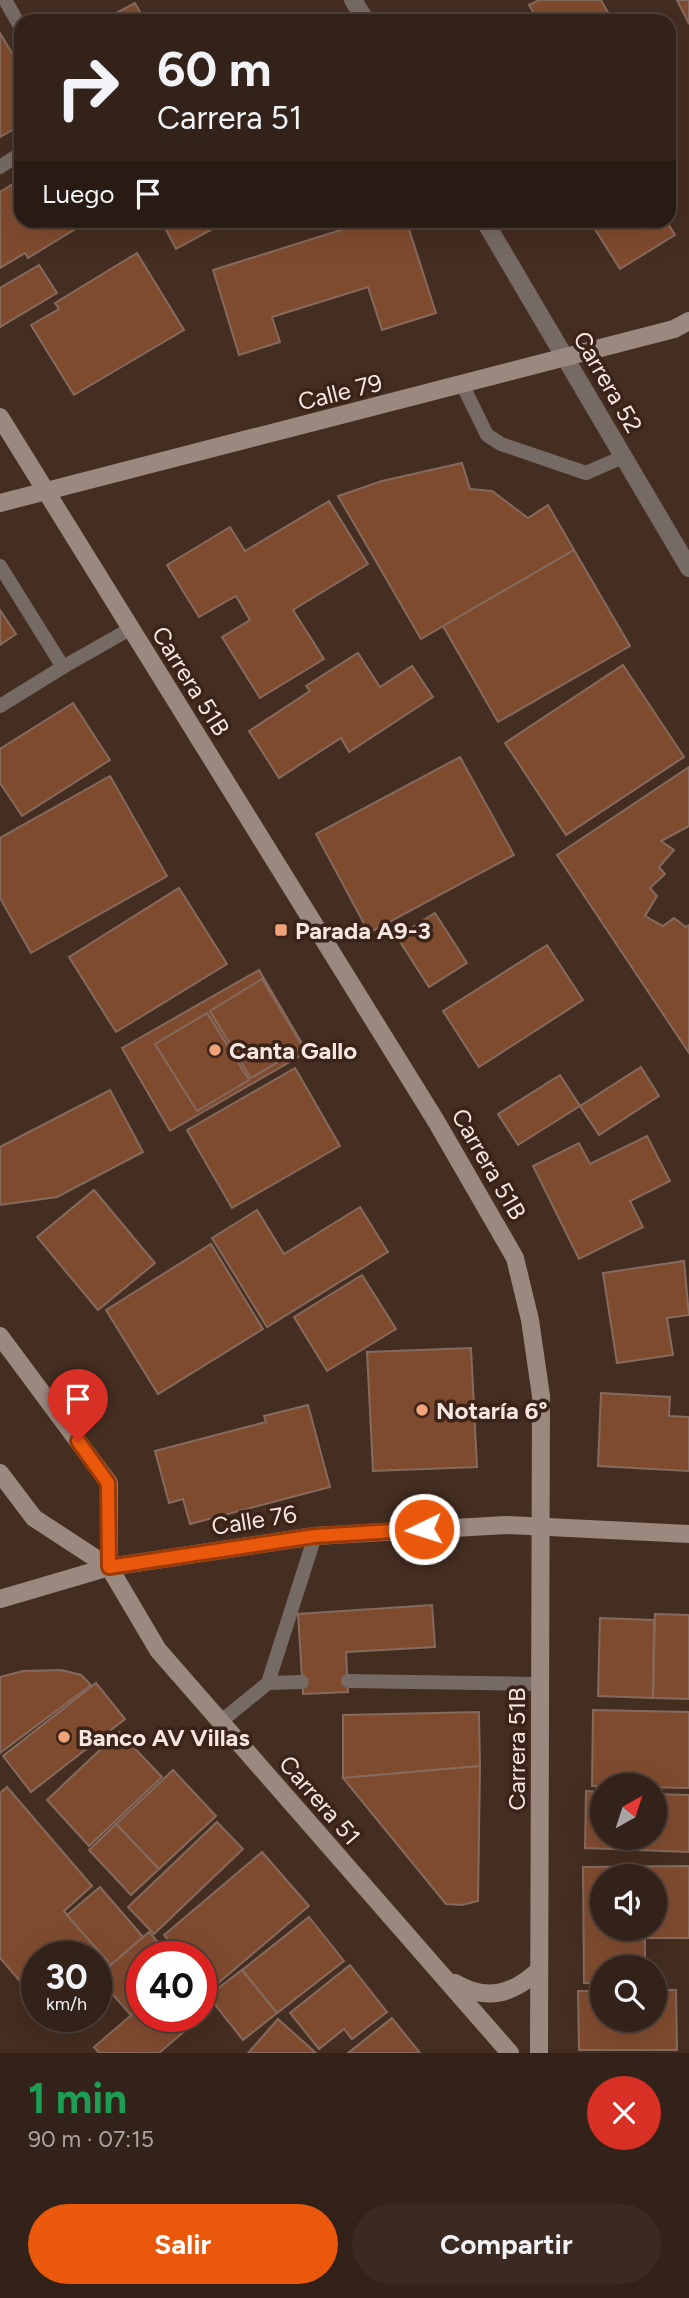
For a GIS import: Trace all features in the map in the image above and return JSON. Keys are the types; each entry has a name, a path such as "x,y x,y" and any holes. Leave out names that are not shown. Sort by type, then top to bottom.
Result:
{"main road":[{"name":"Calle 79","path":"0,503 463,386 674,329 689,321"},
{"name":"Carrera 51B","path":"0,417 436,1121 515,1258 530,1320 541,1396 539,2053"},
{"name":"Carrera 51","path":"0,1336 108,1483 109,1567"},
{"name":"Carrera 51","path":"0,1473 34,1518 109,1567 158,1650 510,2053"},
{"name":"Calle 76","path":"0,1599 109,1567 315,1536 506,1525 689,1534"},
{"path":"443,1976 472,1993 498,1995 522,1986 540,1969"}],"street":[{"name":"Carrera 52","path":"489,228 689,568"}],"lane":[{"path":"5,0 14,16"},
{"path":"463,386 487,435 501,444 586,472 623,457"},
{"path":"0,566 63,667"},
{"path":"0,705 130,629"},
{"path":"219,1723 268,1683 315,1536"},
{"path":"348,1681 541,1684"},
{"path":"268,1683 302,1682"}],"building":[{"path":"539,0 601,0 609,14 534,14 529,5"},
{"path":"677,0 689,0 689,24"},
{"path":"135,3 141,14 114,14"},
{"path":"0,33 14,56 14,129 0,137"},
{"path":"14,183 14,228 77,228 28,258 25,253 0,268 0,192"},
{"path":"165,228 214,228 176,249"},
{"path":"347,228 409,228 436,313 382,330 368,287 272,317 280,342 239,355 213,270"},
{"path":"594,228 671,228 675,235 620,269"},
{"path":"137,253 184,330 74,395 31,325 59,309 55,303"},
{"path":"39,265 57,293 0,327 0,288"},
{"path":"462,463 470,489 492,491 528,518 548,505 574,550 421,639 338,496 382,481"},
{"path":"329,501 368,564 293,610 324,659 260,698 222,637 250,620 236,596 199,617 167,565 230,527 245,551"},
{"path":"574,550 630,646 498,722 443,626"},
{"path":"0,610 16,634 0,645"},
{"path":"358,653 380,687 412,666 433,697 349,752 341,738 279,778 249,731 310,691 306,686"},
{"path":"623,665 684,757 566,835 505,743"},
{"path":"73,703 110,760 22,816 0,783 0,749"},
{"path":"460,757 514,855 369,933 316,834"},
{"path":"689,767 689,826 661,841 674,850 659,867 665,874 650,888 657,896 645,916 663,926 674,918 686,927 689,925 689,1053 557,855"},
{"path":"110,776 167,876 31,953 0,898 0,838"},
{"path":"179,888 227,964 116,1032 69,957"},
{"path":"435,913 467,963 429,987 397,937"},
{"path":"547,945 583,1000 479,1067 443,1011"},
{"name":"Canta Gallo","path":"259,970 307,1052 170,1131 122,1048"},
{"path":"262,979 303,1047 251,1078 210,1011"},
{"path":"207,1013 249,1080 197,1111 155,1044"},
{"path":"641,1067 659,1096 599,1135 580,1106"},
{"path":"295,1068 340,1146 232,1208 187,1130"},
{"path":"560,1075 580,1106 518,1145 498,1114"},
{"path":"110,1090 143,1152 57,1197 0,1205 0,1147"},
{"path":"647,1136 670,1181 630,1201 643,1227 579,1259 533,1166 579,1143 590,1164"},
{"path":"94,1190 155,1263 98,1310 37,1237"},
{"path":"360,1207 388,1252 267,1327 212,1238 257,1210 284,1254"},
{"path":"211,1244 263,1329 158,1394 106,1310"},
{"path":"684,1261 689,1315 667,1318 673,1355 617,1363 603,1273"},
{"path":"362,1275 396,1329 327,1371 294,1317"},
{"name":"Notaría 6°","path":"471,1348 477,1467 373,1471 367,1352"},
{"path":"601,1393 670,1397 669,1416 689,1417 689,1471 598,1466"},
{"path":"308,1405 330,1487 190,1524 183,1499 169,1503 155,1451 266,1422 264,1416"},
{"path":"432,1605 435,1647 346,1652 348,1692 303,1694 298,1614"},
{"path":"655,1614 689,1615 689,1699 653,1698"},
{"path":"600,1618 654,1620 653,1698 598,1696"},
{"path":"61,1670 81,1675 91,1685 0,1753 0,1677 23,1671"},
{"name":"Banco AV Villas","path":"96,1683 125,1719 31,1792 3,1756"},
{"path":"593,1710 689,1712 689,1788 667,1788 667,1773 592,1773"},
{"path":"479,1712 480,1766 343,1778 343,1715"},
{"path":"119,1732 162,1777 89,1846 47,1800"},
{"path":"480,1766 478,1901 462,1905 446,1904 343,1778"},
{"path":"173,1770 216,1816 159,1869 116,1824"},
{"path":"7,1787 92,1886 64,1911 90,1941 21,1941 21,1982 0,1958 0,1793"},
{"path":"586,1791 590,1791 590,1848 585,1848"},
{"path":"667,1794 689,1795 689,1852 637,1850 667,1850"},
{"path":"217,1822 243,1849 154,1934 128,1907"},
{"path":"116,1824 159,1869 131,1895 89,1850"},
{"path":"262,1852 309,1906 217,1984 217,1941 169,1941 164,1935"},
{"path":"667,1866 689,1866 689,1938 667,1938"},
{"path":"583,1867 590,1867 590,1941 645,1941 645,1955 590,1955 590,1983 584,1983"},
{"path":"100,1887 143,1937 138,1941 126,1941 126,1952 112,1964 112,1941 90,1941 67,1915"},
{"path":"309,1917 344,1961 277,2013 242,1970"},
{"path":"149,1932 157,1941 139,1941"},
{"path":"126,1952 126,2009 112,1994 112,1964"},
{"path":"350,1965 387,2012 352,2039 344,2029 319,2049 290,2013"},
{"path":"242,1970 277,2013 243,2040 217,2007 217,1989"},
{"path":"667,1990 676,1990 677,2050 579,2050 578,1991 590,1991 590,2032 667,2032"},
{"path":"392,2018 420,2053 348,2053"},
{"path":"278,2019 316,2053 248,2053"},
{"path":"126,2020 126,2032 184,2032 159,2053 99,2053 94,2047"}],"place":[{"name":"Parada A9-3","path":"281,930"},
{"name":"Canta Gallo","path":"215,1050"},
{"name":"Notaría 6°","path":"422,1410"},
{"name":"Banco AV Villas","path":"64,1737"}],"route":[{"path":"78,1441 108,1483 109,1567 315,1536 424,1529"}]}
